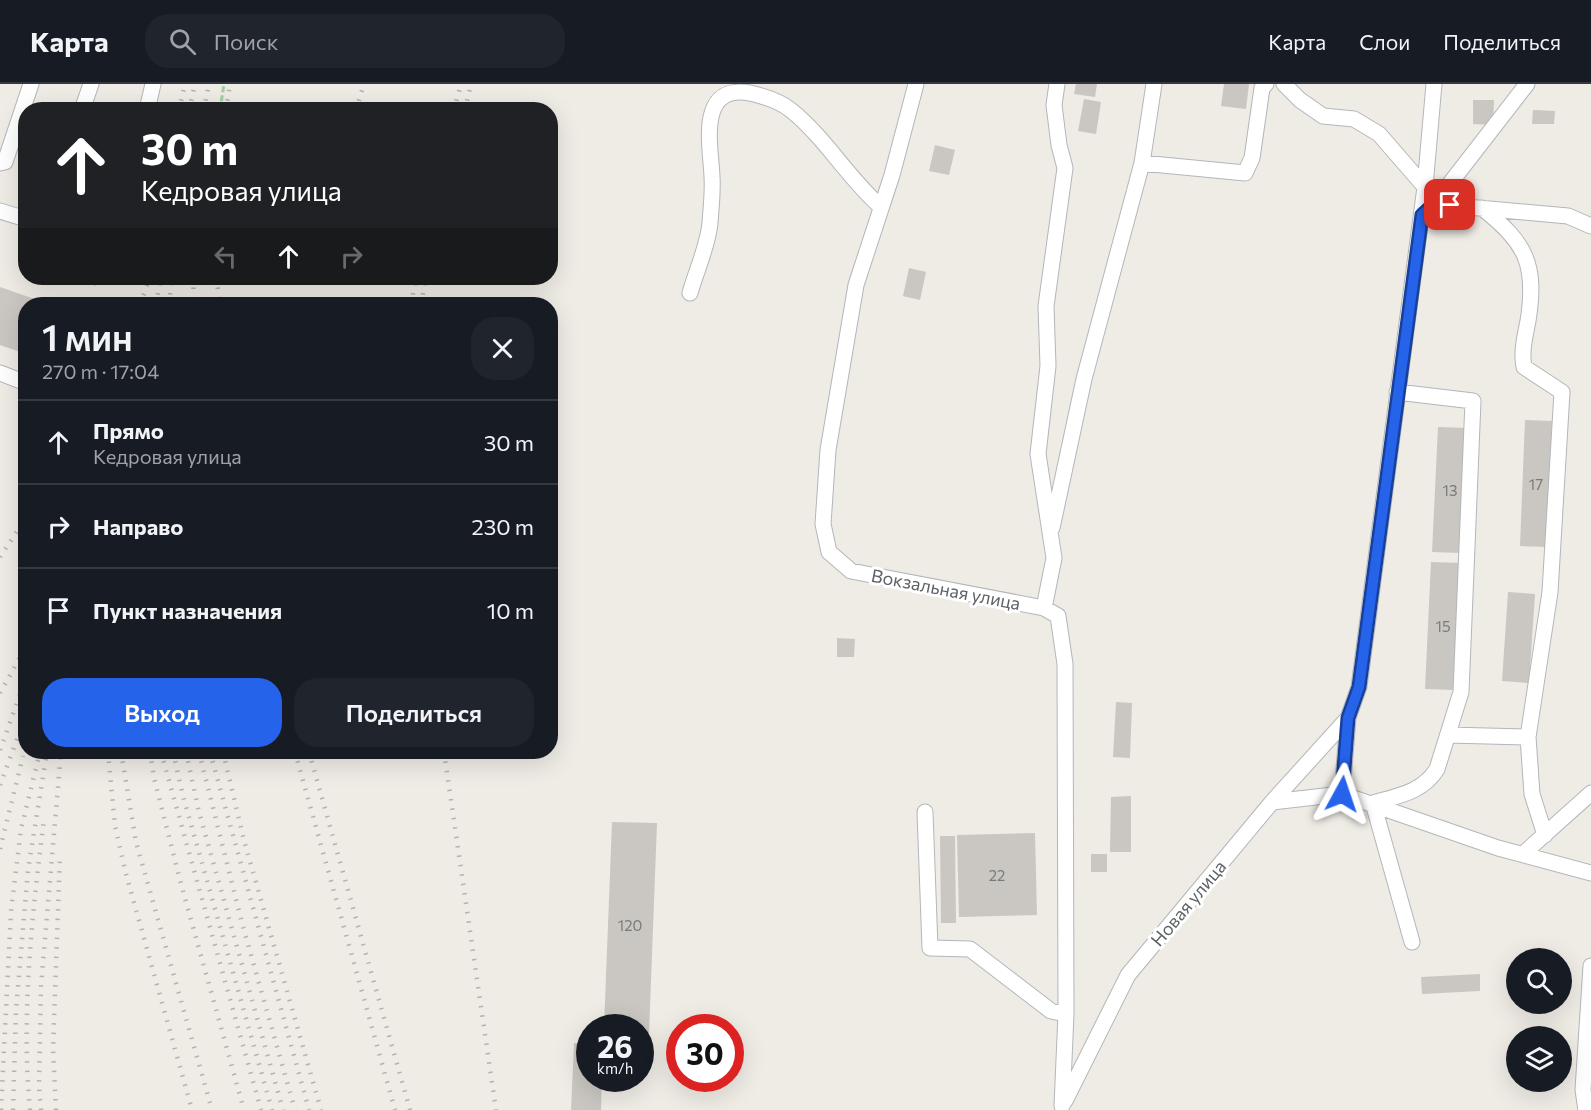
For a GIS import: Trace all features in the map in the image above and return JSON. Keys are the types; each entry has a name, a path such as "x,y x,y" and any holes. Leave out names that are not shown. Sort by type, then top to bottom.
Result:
{"street":[{"path":"25,102 31,84"},
{"path":"85,102 91,84"},
{"path":"149,102 153,84"},
{"name":"Вокзальная улица","path":"916,84 856,285 828,450 823,524 829,552 851,571 1044,608 1058,616 1065,663 1066,1014 1062,1108"},
{"path":"1044,608 1054,558 1038,454 1048,366 1046,306 1065,168 1059,145 1054,105 1057,84"},
{"path":"1050,537 1084,379 1142,163 1154,84"},
{"path":"1142,163 1245,173 1252,158 1262,88 1266,84"},
{"path":"1284,84 1300,100 1323,116 1354,119 1379,134 1425,187"},
{"path":"1342,794 1348,718 1359,687 1422,215 1434,84"},
{"path":"1422,215 1434,204 1527,84"},
{"path":"690,293 710,226 712,177 708,136 711,112 722,97 737,91 760,96 790,109 827,144 867,194 881,207"},
{"path":"0,163 5,162 18,123"},
{"path":"1434,204 1568,216 1591,226"},
{"path":"1482,208 1510,231 1524,254 1530,273 1530,307 1522,356 1524,367 1562,392 1550,592 1528,737 1532,794 1545,835"},
{"path":"0,211 18,217"},
{"path":"0,373 18,380"},
{"path":"1373,803 1406,794 1431,780 1437,769 1461,692 1473,401 1397,392"},
{"name":"Новая улица","path":"1062,1108 1128,975 1272,802 1348,718"},
{"path":"1448,735 1528,737"},
{"path":"1523,854 1591,792"},
{"path":"1272,802 1342,794 1523,854 1591,873"},
{"path":"1373,803 1412,942"},
{"path":"925,812 930,948 970,949 1051,1011 1066,1014"},
{"path":"1586,1110 1583,1090 1591,966"}],"path":[{"path":"221,102 224,84"}],"building":[{"path":"1076,84 1097,84 1095,97 1074,94"},
{"path":"1224,84 1249,84 1246,109 1221,106"},
{"path":"1084,99 1101,102 1096,134 1078,131"},
{"path":"1473,100 1494,100 1493,125 1473,124"},
{"path":"1533,110 1555,111 1554,124 1532,124"},
{"path":"935,145 955,150 949,175 929,171"},
{"path":"909,268 926,272 920,300 903,296"},
{"path":"0,287 29,297 18,297 18,351 0,345"},
{"path":"1525,420 1552,421 1547,547 1520,546"},
{"path":"1438,427 1468,428 1461,553 1432,552"},
{"path":"1431,562 1461,563 1454,690 1425,689"},
{"path":"1508,592 1535,594 1529,683 1502,681"},
{"path":"837,638 855,639 854,657 837,657"},
{"path":"1116,702 1132,703 1130,758 1113,757"},
{"path":"1131,796 1131,852 1110,852 1111,797"},
{"path":"612,822 657,823 650,1014 605,1014"},
{"path":"1035,833 1037,915 959,917 957,835"},
{"path":"940,836 955,836 956,923 941,923"},
{"path":"1091,854 1107,854 1107,872 1091,872"},
{"path":"1480,974 1480,991 1422,994 1421,977"},
{"path":"574,1043 576,1043 576,1092 602,1092 601,1110 571,1110"}],"railway":[{"path":"181,102 185,84"},
{"path":"191,102 195,84"},
{"path":"206,102 209,84"},
{"path":"227,102 230,84"},
{"path":"358,102 364,84"},
{"path":"456,102 461,84"},
{"path":"467,102 471,84"},
{"path":"143,297 147,285"},
{"path":"157,297 160,285"},
{"path":"170,297 171,285"},
{"path":"193,285 194,297"},
{"path":"218,285 218,297"},
{"path":"412,297 415,285"},
{"path":"422,297 425,285"},
{"path":"0,557 18,530"},
{"path":"0,693 18,661"},
{"path":"0,750 18,700"},
{"path":"0,785 18,737"},
{"path":"0,849 22,759"},
{"path":"1,1110 11,911 21,829 38,759"},
{"path":"13,1110 16,1010 28,870 46,759"},
{"path":"41,1110 39,1087 41,986 60,759"},
{"path":"109,759 115,826 126,874 192,1110"},
{"path":"122,759 136,842 212,1110"},
{"path":"151,759 181,884 244,1110"},
{"path":"163,759 261,1110"},
{"path":"175,759 272,1110"},
{"path":"188,759 199,812 283,1110"},
{"path":"201,759 242,923 295,1110"},
{"path":"212,759 309,1110"},
{"path":"225,759 245,844 321,1110"},
{"path":"297,759 395,1110"},
{"path":"311,759 410,1110"},
{"path":"445,759 496,1110"},
{"path":"30,1110 27,1001 35,891 44,820"},
{"path":"56,1110 53,1049 60,855"}],"route":[{"path":"1342,794 1348,718 1359,687 1422,215 1434,204 1450,205"}]}
